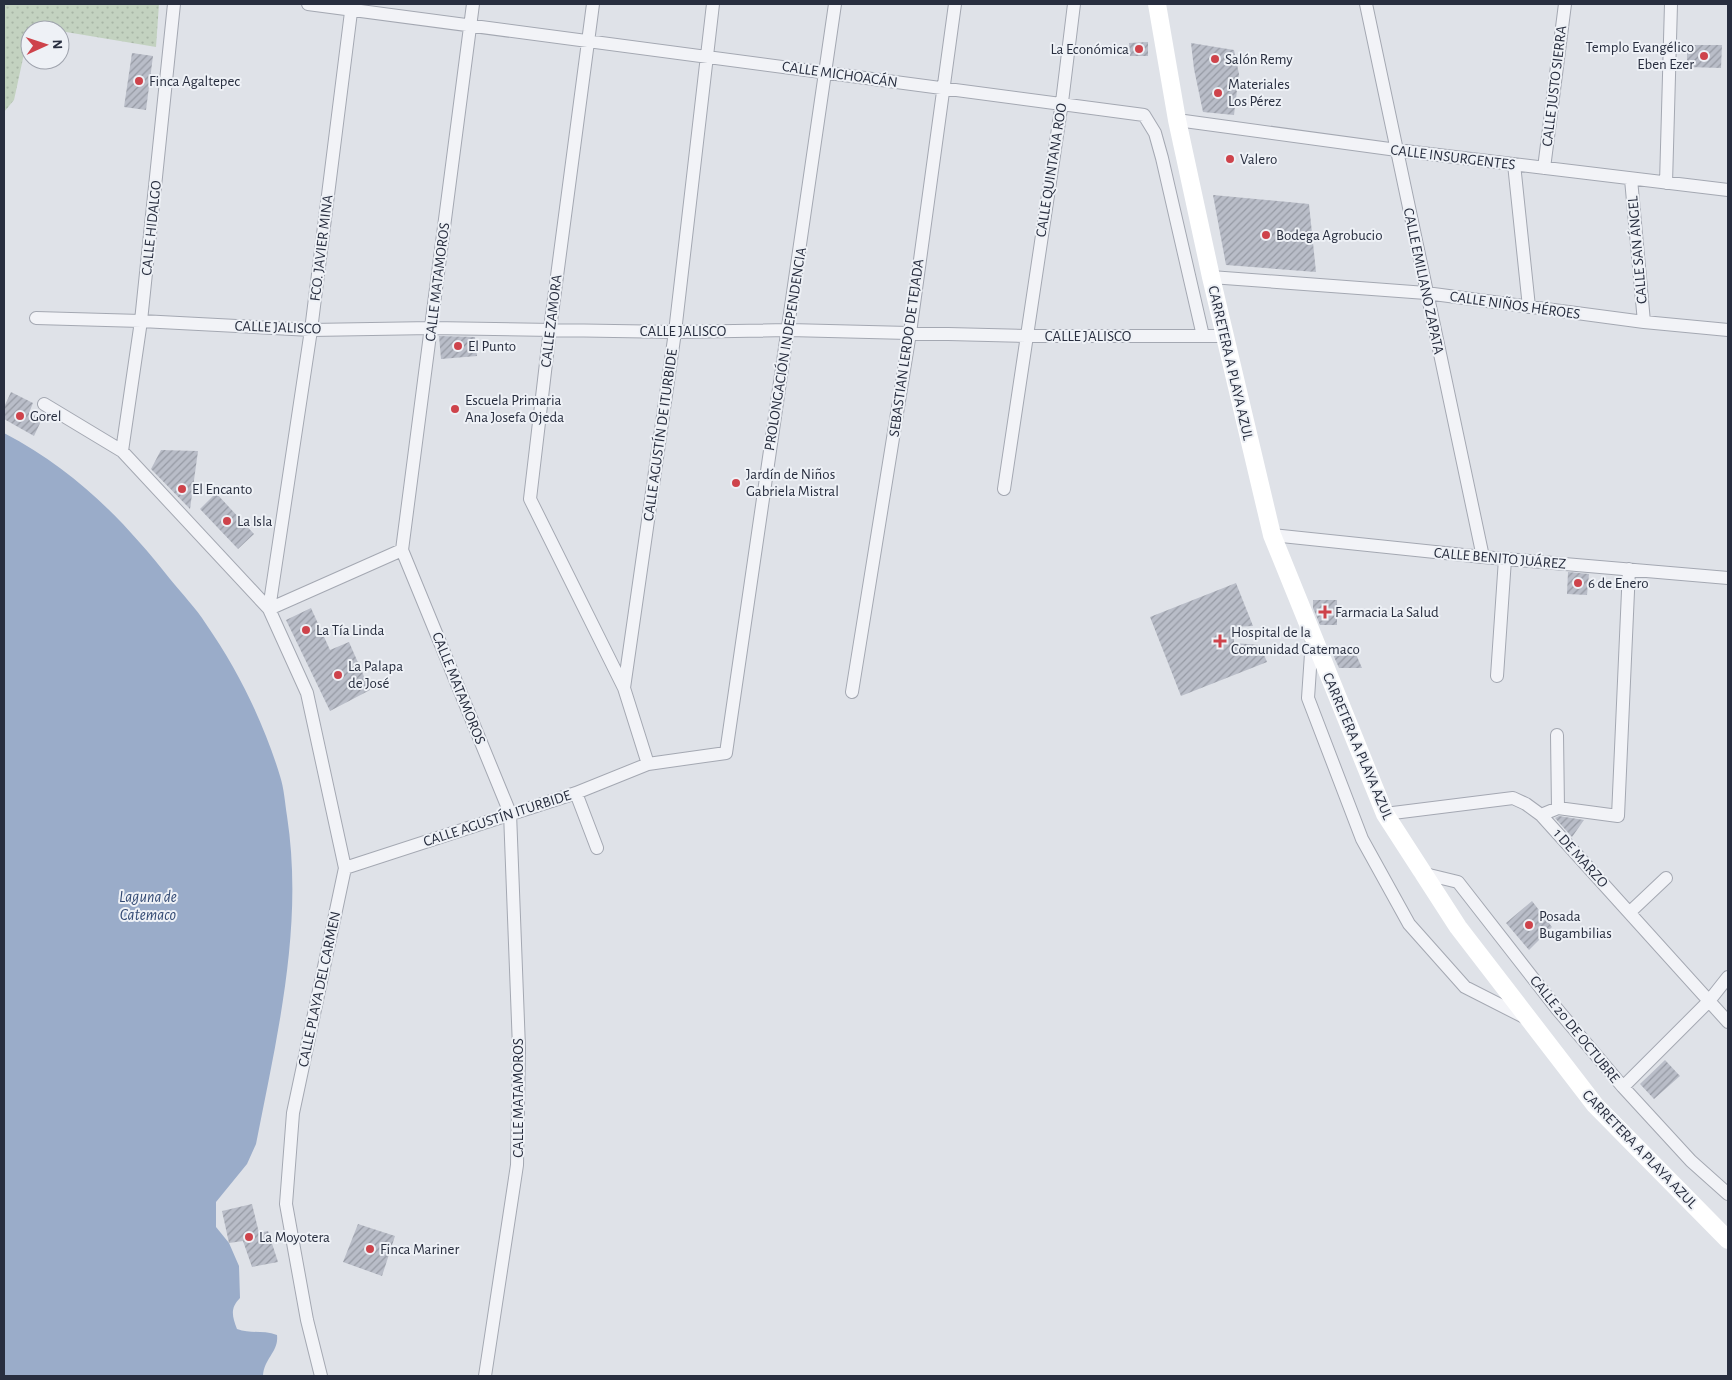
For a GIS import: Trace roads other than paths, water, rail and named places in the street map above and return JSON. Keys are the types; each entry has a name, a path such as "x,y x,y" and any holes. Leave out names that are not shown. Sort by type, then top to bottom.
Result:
{"main road":[{"name":"CARRETERA A PLAYA AZUL","path":"1157,4 1177,120 1211,277 1272,535 1385,814 1421,873 1458,927 1595,1105 1728,1240"}],"street":[{"name":"CALLE HIDALGO","path":"122,450 141,321 174,4"},
{"name":"CALLE MICHOACÁN","path":"308,4 352,6 470,24 1144,114 1151,126 1162,158 1203,336"},
{"name":"CALLE MATAMOROS","path":"473,4 402,550 510,813 519,1048 517,1165 485,1376"},
{"name":"CALLE ZAMORA","path":"593,4 550,329 530,499 624,688 648,764"},
{"name":"CALLE AGUSTÍN DE ITURBIDE","path":"624,688 675,332 713,4"},
{"name":"PROLONGACIÓN INDEPENDENCIA","path":"726,753 835,4"},
{"name":"SEBASTIAN LERDO DE TEJADA","path":"852,692 910,333 942,87 955,4"},
{"name":"CALLE QUINTANA ROO","path":"1004,489 1062,102 1074,4"},
{"name":"CALLE EMILIANO ZAPATA","path":"1366,4 1483,557"},
{"name":"CALLE JUSTO SIERRA","path":"1544,168 1565,4"},
{"path":"1666,183 1671,4"},
{"name":"FCO. JAVIER MINA","path":"269,610 311,330 352,6"},
{"name":"CALLE INSURGENTES","path":"1177,120 1397,150 1728,190"},
{"path":"1514,164 1529,306"},
{"name":"CALLE SAN ÁNGEL","path":"1631,179 1644,322"},
{"name":"CALLE NIÑOS HÉROES","path":"1211,277 1426,293 1644,322 1728,330"},
{"name":"CALLE JALISCO","path":"36,318 141,321 311,330 432,328 675,332 788,330 1026,336 1225,336"},
{"name":"CALLE PLAYA DEL CARMEN","path":"44,404 122,450 269,610 307,692 345,868 293,1113 286,1204 307,1320 321,1376"},
{"name":"CALLE BENITO JUÁREZ","path":"1272,535 1483,557 1728,578"},
{"path":"269,610 402,550"},
{"path":"1497,676 1505,559"},
{"path":"1541,815 1558,808 1618,816 1629,569"},
{"path":"1312,634 1308,698 1362,839 1409,924 1465,988 1529,1020"},
{"path":"1556,735 1558,808"},
{"name":"CALLE AGUSTÍN ITURBIDE","path":"345,868 576,793 648,764 726,753"},
{"path":"576,793 597,848"},
{"name":"1 DE MARZO","path":"1385,814 1513,798 1526,804 1541,815 1728,1022"},
{"name":"CALLE 20 DE OCTUBRE","path":"1421,873 1458,882 1557,1009 1623,1088 1691,1161 1728,1194"},
{"path":"1630,912 1666,878"},
{"path":"1623,1088 1709,1001 1728,977"}],"water":[{"name":"Laguna de Catemaco","path":"4,433 53,463 95,497 152,556 202,618 229,660 249,697 274,756 281,781 291,857 292,898 290,940 280,1022 256,1144 247,1164 216,1202 216,1227 229,1243 239,1266 240,1298 233,1309 237,1329 277,1335 276,1346 266,1364 263,1376 4,1376"}],"place":[{"name":"La Económica","path":"1139,49"},
{"name":"Templo Evangélico Eben Ezer","path":"1704,56"},
{"name":"Salón Remy","path":"1215,59"},
{"name":"Finca Agaltepec","path":"139,81"},
{"name":"Materiales Los Pérez","path":"1218,93"},
{"name":"Valero","path":"1230,159"},
{"name":"Bodega Agrobucio","path":"1266,235"},
{"name":"El Punto","path":"458,346"},
{"name":"Escuela Primaria Ana Josefa Ojeda","path":"455,409"},
{"name":"Gorel","path":"20,416"},
{"name":"Jardín de Niños Gabriela Mistral","path":"736,483"},
{"name":"El Encanto","path":"182,489"},
{"name":"La Isla","path":"227,521"},
{"name":"6 de Enero","path":"1578,583"},
{"name":"Farmacia La Salud","path":"1325,612"},
{"name":"La Tía Linda","path":"306,630"},
{"name":"Hospital de la Comunidad Catemaco","path":"1220,641"},
{"name":"La Palapa de José","path":"338,675"},
{"name":"Posada Bugambilias","path":"1529,925"},
{"name":"La Moyotera","path":"249,1237"},
{"name":"Finca Mariner","path":"370,1249"}]}
